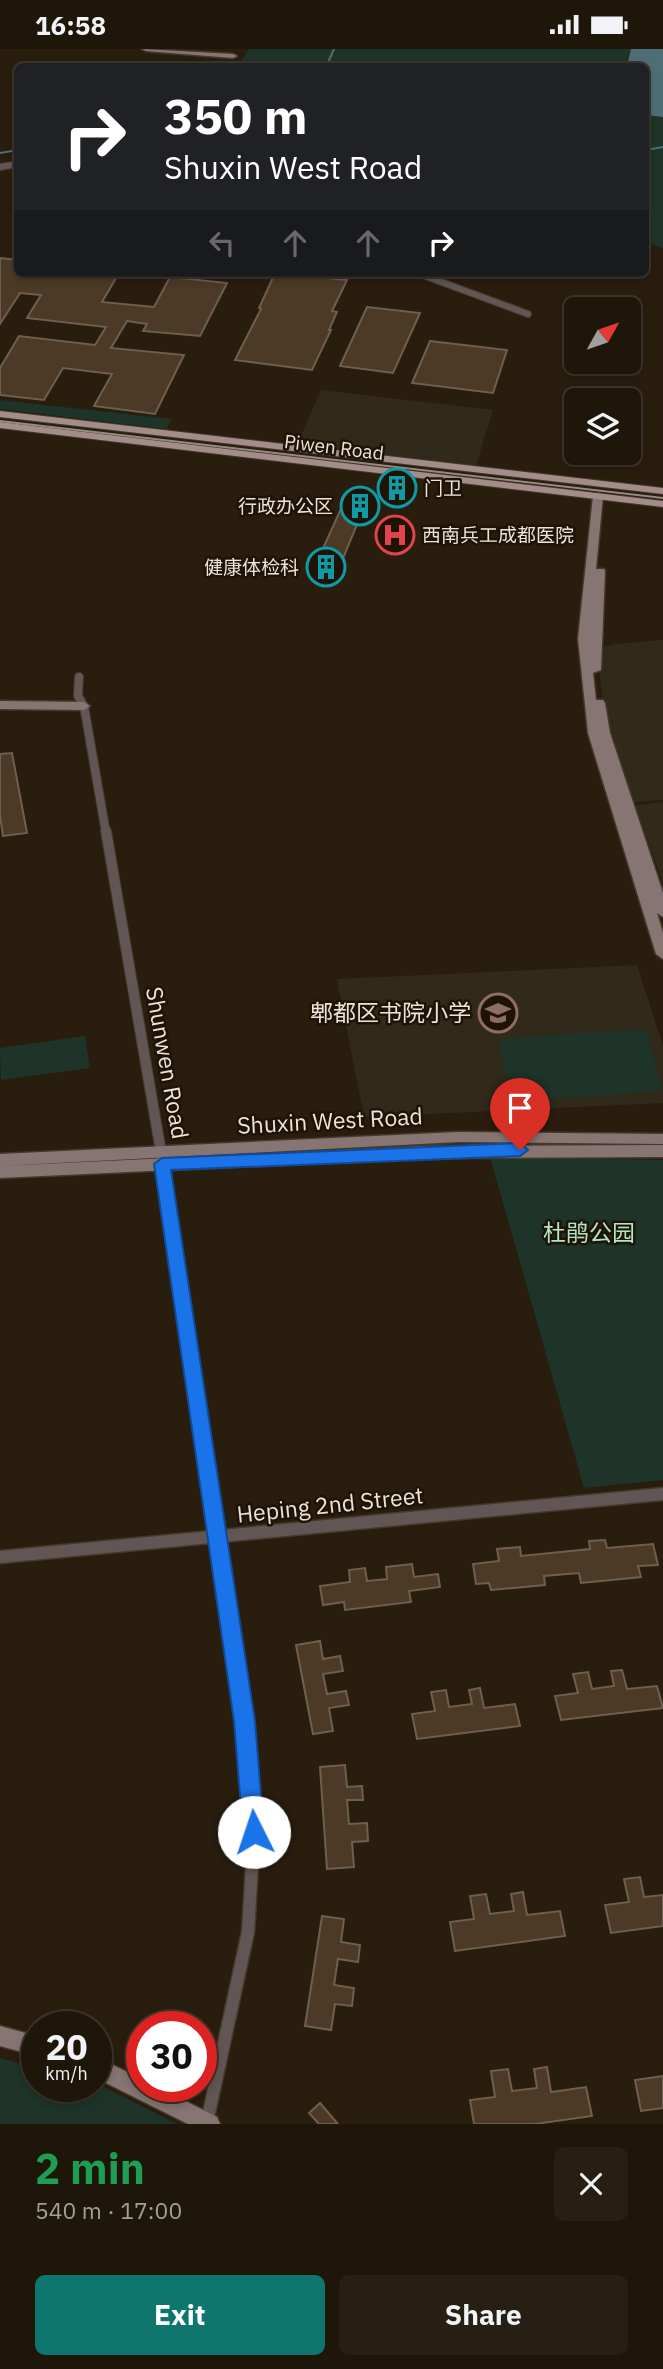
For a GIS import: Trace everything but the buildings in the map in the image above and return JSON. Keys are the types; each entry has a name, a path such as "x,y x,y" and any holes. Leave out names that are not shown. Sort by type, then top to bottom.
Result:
{"main road":[{"name":"Piwen Road","path":"0,414 663,491"},
{"name":"Piwen Road","path":"0,425 663,504"}],"street":[{"path":"146,49 232,52"},
{"path":"427,277 528,314"},
{"path":"601,496 595,678 604,733 663,913"},
{"path":"601,496 584,639 594,733 663,954"},
{"name":"Shunwen Road","path":"79,677 161,1158 245,1721 254,1832 248,1932 209,2123"},
{"path":"0,696 81,701"},
{"path":"0,705 81,701"},
{"name":"Shuxin West Road","path":"0,1172 458,1137 663,1139"},
{"name":"Shuxin West Road","path":"0,1160 441,1151 663,1151"},
{"name":"Heping 2nd Street","path":"0,1557 663,1494"},
{"path":"0,2036 21,2042"},
{"path":"112,2075 209,2123"}],"shaded area":[{"path":"321,390 493,410 476,466 297,445"},
{"path":"663,640 663,800 634,802 605,719 597,654 603,647 615,644"},
{"path":"663,802 663,883 635,805"},
{"name":"郫都区书院小学","path":"637,965 663,1046 663,1103 364,1117 337,979"}],"green space":[{"path":"249,49 663,49 663,248 649,243 649,63 240,63"},
{"path":"0,400 171,419 167,429 0,409"},
{"path":"646,1029 663,1091 511,1102 498,1039"},
{"path":"85,1036 90,1068 1,1080 0,1048"},
{"name":"杜鹃公园","path":"490,1157 663,1160 663,1480 584,1488"},
{"path":"0,2058 21,2064 21,2102 112,2102 112,2091 126,2098 126,2102 134,2102 177,2124 0,2124"}],"water":[{"path":"631,49 663,49 663,117 649,115 649,63 628,63"}],"waterway":[{"path":"328,63 334,49"},
{"path":"649,149 663,147"},
{"path":"0,153 14,151"}],"tram line":[{"path":"0,421 663,498"}],"place":[{"name":"门卫","path":"397,488"},
{"name":"行政办公区","path":"360,506"},
{"name":"西南兵工成都医院","path":"395,535"},
{"name":"健康体检科","path":"326,567"},
{"name":"郫都区书院小学","path":"498,1013"}],"route":[{"path":"254,1832 245,1721 162,1164 520,1150"}]}
